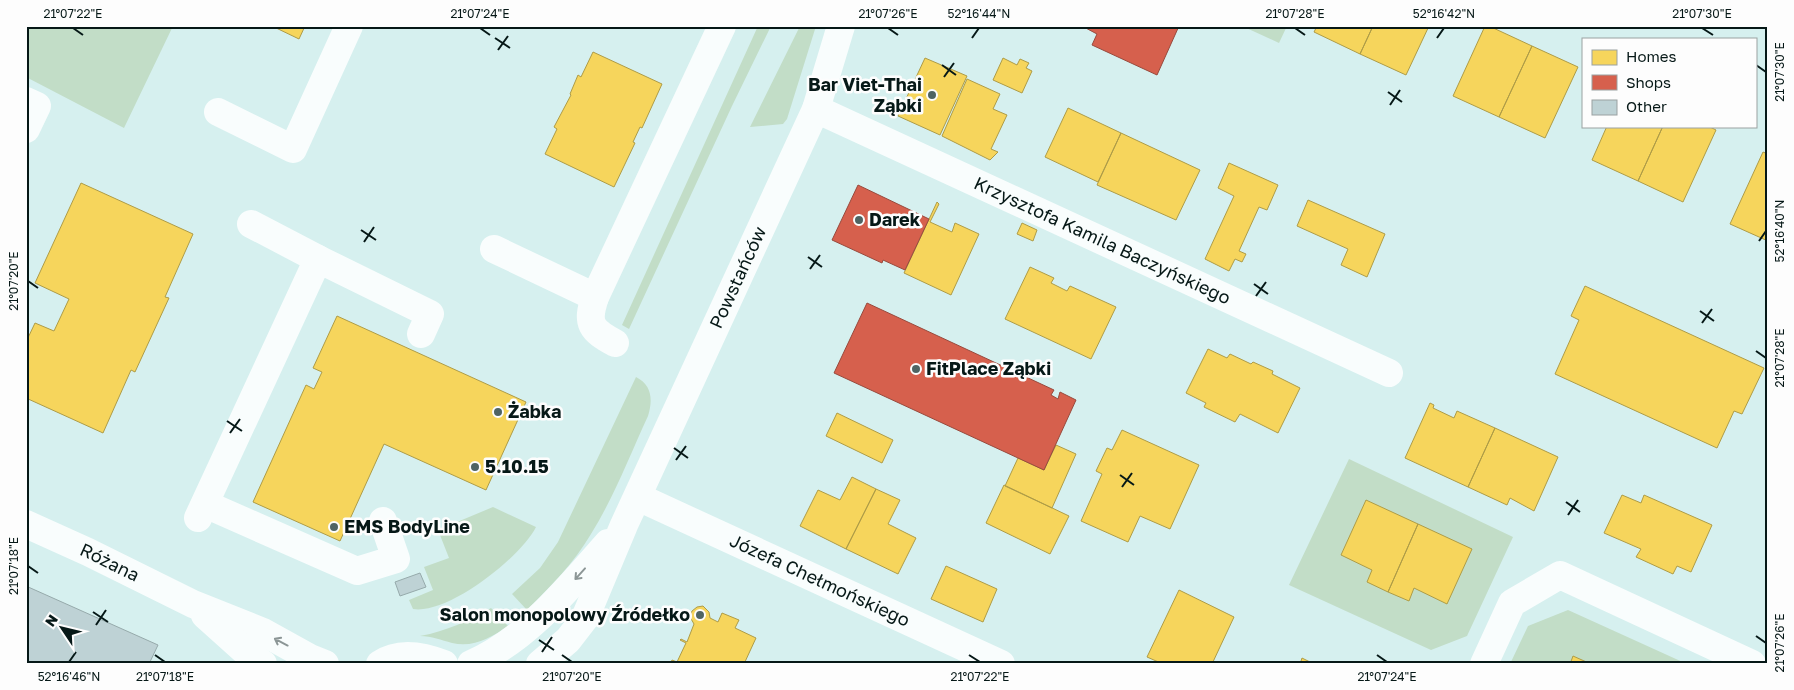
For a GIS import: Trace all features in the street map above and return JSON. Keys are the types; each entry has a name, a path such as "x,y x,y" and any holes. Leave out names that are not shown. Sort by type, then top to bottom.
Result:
{"street":[{"path":"218,112 292,149 349,26"},
{"path":"615,343 596,332 591,323 590,310 722,26"},
{"name":"Powstańców","path":"540,664 568,640 584,618 624,525 816,108 841,26"},
{"path":"26,101 36,106 26,129"},
{"name":"Krzysztofa Kamila Baczyńskiego","path":"816,108 1389,372"},
{"path":"251,224 430,314 422,334"},
{"path":"494,249 595,297"},
{"path":"318,259 201,511 357,571 396,559 384,521"},
{"name":"Józefa Chełmońskiego","path":"638,497 1001,664"},
{"name":"Różana","path":"26,524 113,564 193,604 263,632 310,658 325,664"},
{"name":"Powstańców","path":"470,664 500,648 552,605 624,525"},
{"path":"1484,664 1512,603 1560,575 1752,664"},
{"name":"Różana","path":"193,604 244,650 263,664"},
{"path":"380,664 384,661 404,656 416,656 444,664"}],"green space":[{"path":"26,26 173,26 124,128 26,77"},
{"path":"758,26 771,26 629,329 622,325"},
{"path":"800,26 816,26 787,119 783,124 750,127"},
{"path":"1242,26 1287,26 1279,43"},
{"path":"636,377 648,389 651,399 650,410 614,491 599,520 577,555 527,610 512,594 540,568 558,542"},
{"path":"1349,459 1513,537 1467,636 1431,650 1289,585"},
{"path":"493,507 536,527 515,553 482,582 445,603 428,608 413,609 409,600 433,590 424,567 449,558 438,530"},
{"path":"491,608 508,626 482,641 460,644 420,636 457,625"},
{"path":"1568,610 1687,664 1510,664 1528,626"}],"building: Homes":[{"path":"272,26 305,26 299,39"},
{"path":"1317,26 1373,26 1360,54 1314,32"},
{"path":"1373,26 1429,26 1406,75 1360,54"},
{"path":"1485,26 1489,26 1532,46 1499,117 1453,96"},
{"path":"1532,46 1578,67 1545,138 1499,117"},
{"path":"593,52 662,84 642,128 640,127 633,142 635,143 614,187 545,154 557,129 554,127 571,95 578,75 581,77"},
{"path":"925,58 967,76 940,135 898,116"},
{"path":"1003,58 1017,65 1020,59 1029,63 1026,68 1032,71 1022,93 993,80"},
{"path":"967,79 1000,94 993,109 1007,115 991,149 998,152 990,160 942,136"},
{"path":"1068,108 1121,133 1098,182 1045,157"},
{"path":"1606,128 1662,128 1638,181 1592,160"},
{"path":"1662,128 1712,128 1716,130 1683,202 1638,181"},
{"path":"1121,133 1200,170 1176,220 1097,185"},
{"path":"1763,152 1768,154 1768,241 1730,224"},
{"path":"1229,163 1278,185 1267,210 1259,207 1239,251 1246,254 1242,262 1235,259 1229,271 1205,259 1234,196 1218,188"},
{"path":"81,183 193,234 165,297 169,298 135,372 131,370 103,433 26,398 26,342 35,323 54,331 69,299 35,283"},
{"path":"1308,200 1385,234 1367,277 1341,265 1348,249 1297,226"},
{"path":"937,202 939,204 930,222 952,232 955,223 979,234 951,295 904,273"},
{"path":"1022,223 1037,230 1033,241 1017,234"},
{"path":"1030,267 1054,278 1051,283 1067,291 1070,286 1116,307 1091,359 1005,319"},
{"path":"1585,286 1764,368 1742,414 1734,411 1717,448 1555,374 1579,320 1571,316"},
{"path":"337,316 526,402 486,490 384,444 340,541 253,502 306,385 314,389 322,372 313,368"},
{"path":"1208,349 1227,358 1230,354 1251,364 1253,362 1273,371 1272,374 1300,388 1278,433 1240,414 1235,422 1204,407 1206,403 1186,393"},
{"path":"1430,403 1434,405 1433,408 1454,418 1457,411 1495,428 1468,487 1405,458"},
{"path":"837,413 893,440 882,463 826,436"},
{"path":"1495,428 1558,457 1534,511 1510,498 1507,505 1468,487"},
{"path":"1122,430 1199,465 1170,529 1140,516 1128,542 1081,521 1102,474 1096,471 1107,448 1112,450"},
{"path":"1056,445 1076,454 1052,508 1005,486 1018,458 1044,470"},
{"path":"852,477 876,489 846,549 800,526 818,490 840,500"},
{"path":"1004,485 1069,516 1050,554 986,523"},
{"path":"876,489 900,500 888,524 916,538 898,574 846,549"},
{"path":"1622,495 1641,503 1644,495 1712,525 1691,572 1677,566 1673,574 1636,557 1641,549 1604,533"},
{"path":"1366,500 1418,524 1388,592 1367,582 1372,570 1341,555"},
{"path":"1418,524 1472,549 1447,604 1414,588 1409,601 1388,592"},
{"path":"946,566 997,589 983,622 931,599"},
{"path":"1179,590 1234,617 1212,664 1163,664 1147,657"},
{"path":"703,606 709,612 710,618 718,622 722,613 739,620 735,628 756,638 744,664 670,664 672,660 677,662 686,643 680,640 687,642 694,624 690,617 692,611 697,607"},
{"path":"1573,656 1591,664 1570,664"},
{"path":"1302,658 1314,664 1300,664"}],"building: Shops":[{"path":"1082,26 1179,26 1157,75 1092,45 1097,34"},
{"path":"858,185 929,219 905,270 883,260 882,263 832,240"},
{"path":"867,303 1054,390 1051,395 1058,399 1060,392 1076,400 1044,470 834,373"}],"building: Other":[{"path":"420,573 426,587 400,596 395,582"},
{"path":"26,586 158,645 149,664 26,664"}],"place":[{"name":"Bar Viet-Thai Ząbki","path":"932,95"},
{"name":"Darek","path":"859,220"},
{"name":"FitPlace Ząbki","path":"916,369"},
{"name":"Żabka","path":"498,412"},
{"name":"5.10.15","path":"475,467"},
{"name":"EMS BodyLine","path":"334,527"},
{"name":"Salon monopolowy Źródełko","path":"700,615"}]}
